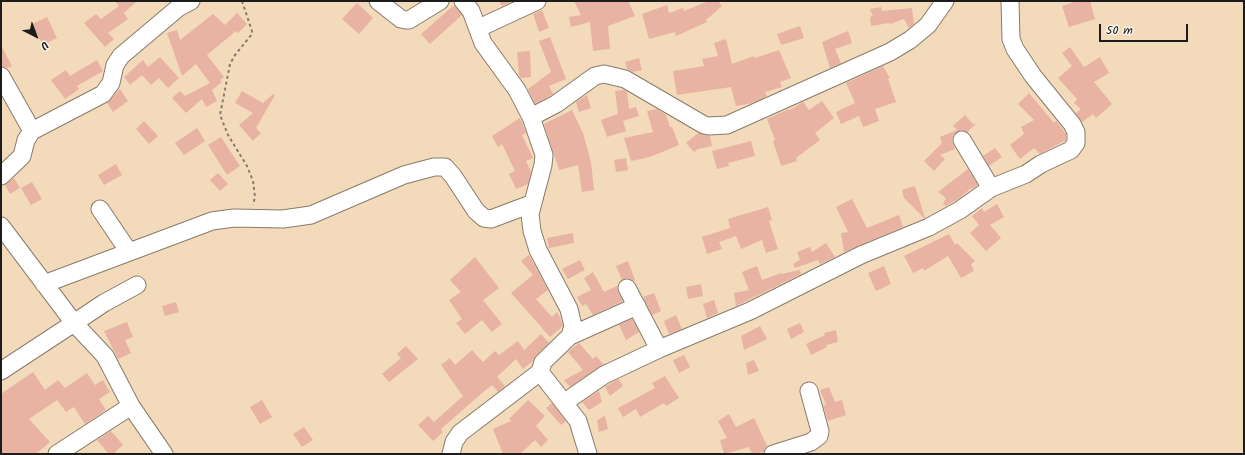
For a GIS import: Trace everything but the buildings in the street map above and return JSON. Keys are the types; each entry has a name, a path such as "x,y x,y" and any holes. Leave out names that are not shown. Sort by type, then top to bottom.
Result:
{"street":[{"path":"1,176 22,156 26,140 32,131 103,94 111,83 115,65 121,56 178,8 191,1"},
{"path":"378,1 401,19 406,20 440,1"},
{"path":"463,1 471,11 479,28 483,43 511,80 531,117 544,155 531,204 530,214 532,231 538,250 558,285 572,318 573,326 570,336"},
{"path":"479,28 537,1"},
{"path":"531,117 556,104 595,76 604,74 625,79 704,125 727,125 890,52 910,40 928,25 945,1"},
{"path":"565,402 604,375 658,349 750,311 862,255 929,227 960,210 991,188 1026,174 1041,164 1072,150 1076,143 1076,132 1072,124 1033,76 1015,49 1011,39 1010,1"},
{"path":"1,76 32,131"},
{"path":"962,140 991,188"},
{"path":"44,284 212,221 251,218 283,219 311,215 404,175 434,167 445,167 453,176 476,211 484,218 491,219 531,204"},
{"path":"100,209 129,252"},
{"path":"1,226 74,323 105,356 131,406 164,454"},
{"path":"1,371 104,303 137,285"},
{"path":"627,288 658,349"},
{"path":"451,454 454,442 460,433 540,372 543,362 570,336 637,306"},
{"path":"540,372 565,402 578,421 588,454"},
{"path":"772,454 811,442 819,436 820,431 809,391"},
{"path":"57,454 131,406"}],"path":[{"path":"242,1 251,26 252,34 235,55 230,64 220,115 228,135 247,166 254,182 255,197 251,218"}]}
